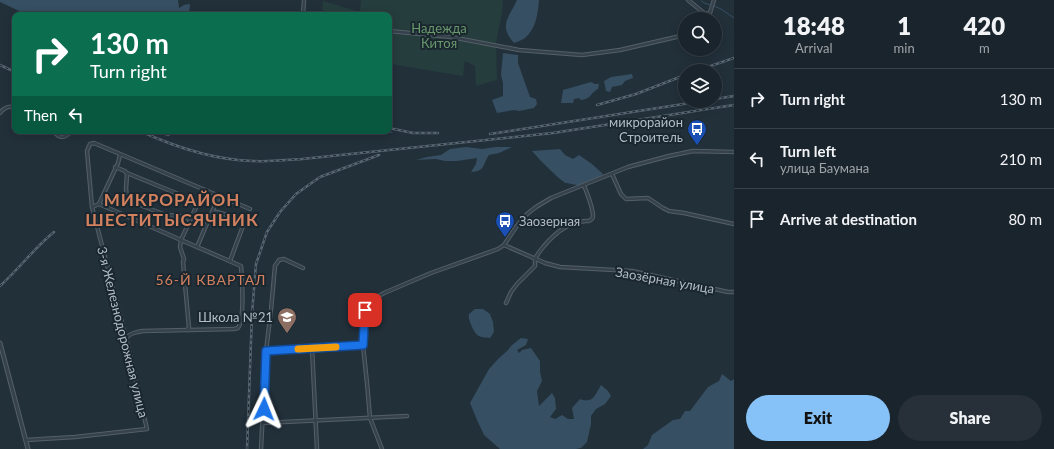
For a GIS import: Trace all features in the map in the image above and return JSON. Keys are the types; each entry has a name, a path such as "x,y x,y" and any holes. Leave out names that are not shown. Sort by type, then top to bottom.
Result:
{"street":[{"path":"303,12 304,0"},
{"path":"688,0 703,12"},
{"path":"710,0 713,2 710,12"},
{"path":"392,30 451,37 518,50 582,55 620,50 678,37"},
{"path":"0,113 6,108 12,106"},
{"path":"56,134 64,137 70,134"},
{"name":"3-я Железнодорожная улица","path":"26,440 147,429 126,338 92,207 87,151 90,144 94,143 120,155"},
{"path":"382,449 370,418 368,383 363,345 365,310 372,300 430,272 498,249 504,245 527,214 551,198 628,167 669,156 693,151 734,152"},
{"path":"92,207 99,204 118,163 120,155 250,209"},
{"path":"115,167 183,196 189,202 197,205"},
{"path":"127,173 126,189 129,200 166,216 180,216 190,219"},
{"path":"612,174 621,194 626,199 648,198 669,211 734,224"},
{"path":"506,303 517,284 535,266 535,260 548,241 564,228 575,222 589,221 592,219 592,212 584,186"},
{"path":"187,330 189,328 184,260 180,250 181,240 204,190"},
{"path":"197,247 210,214 220,197"},
{"path":"99,204 241,266 243,284 242,321 238,328 234,330 143,331 129,334 126,338"},
{"path":"210,214 215,212 237,218 243,226 230,261"},
{"name":"Заозёрная улица","path":"504,245 544,263 560,266 632,271 728,292 734,292"},
{"path":"262,449 266,351 274,266 279,260 284,258 304,268"},
{"path":"0,342 28,449"},
{"path":"266,351 363,345"},
{"path":"312,348 318,449"},
{"path":"263,424 407,416"}],"green space":[{"name":"Надежда Китоя","path":"361,0 503,0 496,43 497,80 476,86 475,66 465,61 463,76 392,64 392,12 360,12"},
{"name":"Надежда Китоя","path":"323,1 360,12 328,12 322,10"}],"water":[{"path":"0,0 178,0 179,8 190,4 189,12 22,12 0,2"},
{"path":"517,0 539,0 537,15 532,30 525,38 514,43 509,37 506,22"},
{"path":"503,53 518,55 518,63 530,97 536,99 537,104 534,108 497,113 492,100 503,96 503,83 501,75"},
{"path":"632,74 633,78 625,81 622,85 612,87 610,92 606,91 604,81 611,77"},
{"path":"591,82 599,84 598,89 589,97 580,100 580,98 574,99 573,103 561,103 563,90"},
{"path":"328,134 370,134 363,135"},
{"path":"466,147 482,149 512,147 499,153 489,155 481,169 471,172 476,164 477,158 457,161 436,159 416,160 441,155 450,149"},
{"path":"560,149 565,155 573,159 579,155 603,174 597,179 579,186 566,183 554,174 532,151"},
{"path":"475,309 483,309 490,314 494,332 490,338 479,336 475,333 469,319 469,314"},
{"path":"521,338 528,339 526,345 517,350 519,353 522,350 531,348 540,361 542,381 537,391 539,406 552,393 555,398 556,409 550,417 555,419 562,415 568,419 574,419 572,408 580,399 588,400 593,398 601,385 611,396 605,404 596,409 591,416 591,424 587,442 581,448 500,449 484,435 470,403 489,369 512,345"},
{"path":"722,374 731,381 734,379 734,449 643,449 648,445 652,435 673,420 680,419 685,411 690,411 708,387 719,381"}],"waterway":[{"path":"701,0 704,3 711,5"},
{"path":"714,6 734,18"}],"railway":[{"path":"716,64 734,58"},
{"path":"0,65 12,71"},
{"path":"597,105 636,94 678,78"},
{"path":"722,98 734,96"},
{"path":"490,134 678,105"},
{"path":"147,134 195,152 238,160 271,161 553,133 734,105"},
{"path":"392,129 413,133 438,133"},
{"path":"247,449 252,314 256,264 267,232 280,212 296,194 320,177 379,155"},
{"path":"0,286 54,232"}],"slow traffic":[{"path":"298,349 336,347"}],"place":[{"name":"микрорайон Строитель","path":"697,146"},
{"name":"Заозерная","path":"505,238"},
{"name":"Школа №21","path":"287,334"}],"district":[{"name":"МИКРОРАЙОН ШЕСТИТЫСЯЧНИК","path":"172,210"},
{"name":"56-Й КВАРТАЛ","path":"211,280"}],"route":[{"path":"264,409 266,351 363,345 365,310"}]}
